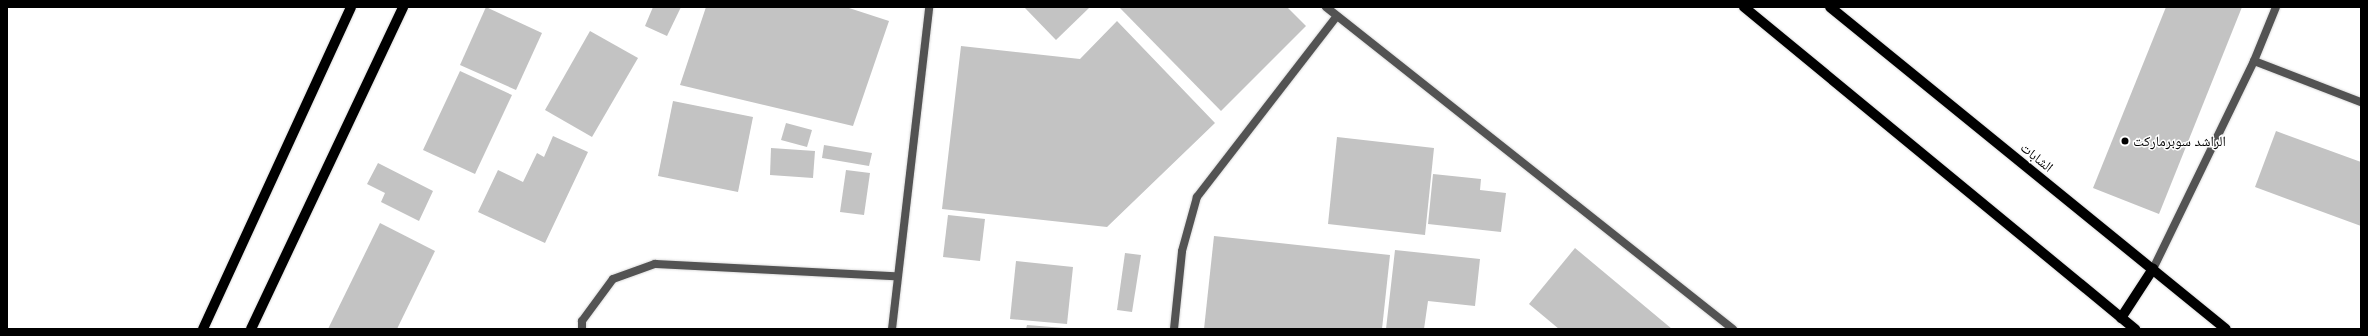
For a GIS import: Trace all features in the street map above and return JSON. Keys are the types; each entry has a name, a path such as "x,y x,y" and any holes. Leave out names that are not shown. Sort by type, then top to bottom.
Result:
{"main road":[{"path":"203,329 351,7"},
{"path":"251,329 403,7"},
{"path":"1744,7 2135,329"},
{"name":"الشابات","path":"1830,7 2226,329"},
{"path":"2121,318 2153,269"}],"street":[{"path":"892,329 896,276 929,7"},
{"path":"1326,7 1336,17 1733,329"},
{"path":"2153,269 2254,61 2276,7"},
{"path":"1174,329 1182,251 1197,197 1336,17"},
{"path":"2254,61 2361,102"},
{"path":"582,329 582,321 613,279 655,264 896,276"}],"building":[{"path":"486,7 542,33 516,90 460,65"},
{"path":"653,7 681,7 667,36 645,26"},
{"path":"706,7 846,7 889,21 853,126 680,85"},
{"path":"1024,7 1090,7 1056,40"},
{"path":"1119,7 1287,7 1306,26 1221,111"},
{"path":"2166,7 2242,7 2159,214 2093,188"},
{"path":"1117,21 1215,123 1107,227 942,209 961,46 1080,59"},
{"path":"590,31 638,58 592,137 545,110"},
{"path":"460,71 512,95 475,174 423,150"},
{"path":"673,101 753,117 738,192 658,176"},
{"path":"786,123 812,130 807,147 781,140"},
{"path":"2276,131 2361,162 2361,226 2255,187"},
{"path":"553,136 588,152 545,243 478,212 498,170 523,182 537,153 544,157"},
{"path":"1337,137 1434,148 1425,235 1328,224"},
{"path":"824,145 872,153 869,166 822,158"},
{"path":"771,148 815,151 813,178 770,175"},
{"path":"378,163 433,191 419,221 381,202 385,193 367,184"},
{"path":"846,170 870,173 864,215 840,212"},
{"path":"1433,174 1481,179 1480,190 1506,193 1501,232 1428,224"},
{"path":"948,215 985,219 980,261 943,257"},
{"path":"380,223 435,251 397,329 328,329"},
{"path":"1214,236 1390,255 1382,329 1204,329"},
{"path":"1575,248 1672,329 1559,329 1529,304"},
{"path":"1395,250 1480,259 1475,306 1428,301 1424,329 1386,329"},
{"path":"1125,253 1141,255 1132,312 1117,310"},
{"path":"1016,261 1073,267 1067,324 1010,319"},
{"path":"1027,325 1064,328 1064,329 1026,329"}],"place":[{"name":"الراشد سوبرماركت","path":"2125,141"}]}
